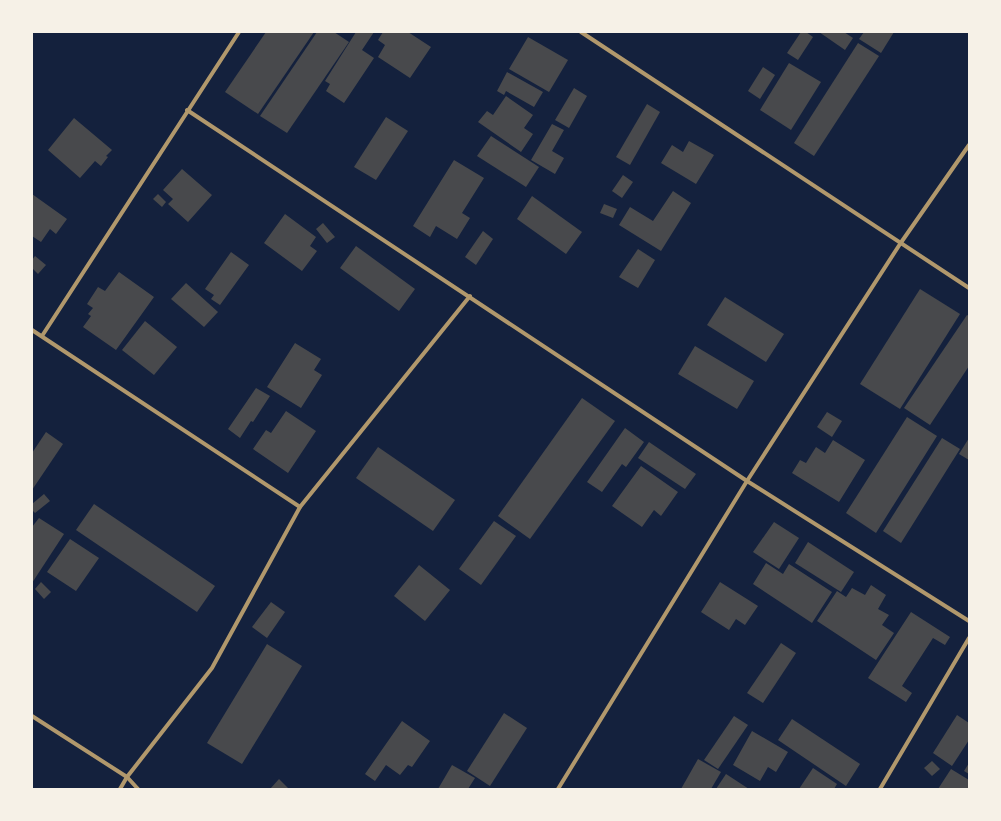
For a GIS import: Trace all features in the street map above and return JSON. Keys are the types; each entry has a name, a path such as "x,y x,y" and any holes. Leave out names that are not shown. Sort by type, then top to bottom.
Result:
{"street":[{"path":"42,336 187,110 239,32"},
{"path":"581,32 900,244 969,288"},
{"path":"187,110 470,296 747,481 969,621"},
{"path":"558,789 747,481 900,244 969,145"},
{"path":"120,789 127,777 212,668 300,507 470,296"},
{"path":"32,330 300,507"},
{"path":"880,789 969,638"},
{"path":"32,716 127,777 138,789"}],"building":[{"path":"266,32 314,32 258,114 225,92"},
{"path":"317,32 334,32 349,42 287,133 260,116"},
{"path":"356,32 374,32 362,50 374,58 344,103 326,91 330,84 325,81"},
{"path":"383,32 408,32 431,47 410,78 378,57 385,45 378,40"},
{"path":"801,32 806,32 813,37 798,60 787,53"},
{"path":"819,32 844,32 853,38 845,50"},
{"path":"864,32 894,32 881,53 859,39"},
{"path":"528,37 568,60 549,92 509,69"},
{"path":"858,43 879,56 814,156 794,143"},
{"path":"789,63 821,82 791,130 760,110"},
{"path":"763,67 775,75 760,99 748,91"},
{"path":"507,72 543,92 534,107 506,91 504,95 497,91"},
{"path":"574,88 587,96 569,128 555,120"},
{"path":"506,96 533,115 524,128 533,134 521,152 478,122 487,111 493,115"},
{"path":"647,104 660,112 630,165 616,157"},
{"path":"386,117 408,131 376,180 354,167"},
{"path":"74,118 112,150 106,156 108,157 101,166 95,161 80,178 48,150"},
{"path":"552,124 564,130 552,151 564,158 555,174 531,160"},
{"path":"491,136 539,167 526,187 477,156"},
{"path":"689,141 714,155 696,184 661,163 672,145 683,152"},
{"path":"454,160 484,178 462,213 470,218 457,239 436,226 430,237 413,226"},
{"path":"182,169 212,195 188,222 168,204 173,199 163,190"},
{"path":"623,175 633,182 622,198 612,191"},
{"path":"673,191 691,203 661,251 619,225 630,207 653,221"},
{"path":"32,194 67,219 56,234 50,229 41,242 32,236"},
{"path":"158,194 166,202 162,207 153,199"},
{"path":"532,196 582,232 566,254 517,219"},
{"path":"604,204 617,209 613,218 600,213"},
{"path":"285,214 316,237 310,246 317,251 302,271 264,243"},
{"path":"323,223 335,237 327,243 316,229"},
{"path":"483,231 493,239 476,265 465,257"},
{"path":"356,246 415,289 399,311 340,268"},
{"path":"638,249 655,260 638,288 619,277"},
{"path":"231,252 249,265 220,305 211,299 214,295 205,289"},
{"path":"35,256 46,265 38,274 32,268 32,260"},
{"path":"119,272 154,297 116,350 83,327 91,316 88,314 93,308 87,304 98,287 105,291"},
{"path":"186,283 218,312 204,327 171,299"},
{"path":"920,289 960,314 900,409 860,384"},
{"path":"725,297 784,334 766,362 707,325"},
{"path":"967,315 969,316 969,366 930,425 904,408"},
{"path":"145,321 177,347 154,375 122,350"},
{"path":"295,343 321,359 314,370 322,375 301,408 267,387"},
{"path":"695,346 754,381 737,409 678,374"},
{"path":"256,388 270,396 253,422 251,421 240,438 228,429"},
{"path":"582,398 615,421 530,539 498,516"},
{"path":"286,411 316,431 288,473 253,449 266,430 271,433"},
{"path":"827,412 842,421 832,437 817,427"},
{"path":"907,417 937,436 876,533 846,513"},
{"path":"625,428 644,442 626,467 622,464 602,492 587,482"},
{"path":"46,432 63,444 32,490 32,453"},
{"path":"942,438 960,449 901,543 883,531"},
{"path":"969,438 969,460 959,454"},
{"path":"833,440 865,460 839,502 792,473 800,460 806,463 816,447 825,453"},
{"path":"649,442 696,474 685,489 638,458"},
{"path":"378,447 455,500 433,531 356,478"},
{"path":"641,466 678,492 661,516 654,510 642,527 612,506"},
{"path":"44,494 50,501 35,513 32,510 32,504"},
{"path":"94,504 215,586 197,612 76,530"},
{"path":"39,518 64,534 32,583 32,527"},
{"path":"494,521 516,536 481,585 459,569"},
{"path":"774,522 799,538 779,569 753,552"},
{"path":"70,539 99,558 76,591 47,572"},
{"path":"808,542 854,572 841,592 795,563"},
{"path":"766,563 783,574 789,564 832,592 812,623 753,584"},
{"path":"419,565 450,590 425,621 394,596"},
{"path":"41,582 51,592 44,599 35,589"},
{"path":"720,582 758,606 745,625 736,619 729,630 701,612"},
{"path":"871,585 886,595 878,609 889,615 882,625 894,633 876,660 817,621 837,591 846,597 852,588 865,595"},
{"path":"271,602 285,612 267,638 252,627"},
{"path":"911,612 950,637 945,645 933,638 902,686 912,693 906,702 868,678"},
{"path":"781,643 796,653 763,703 747,693"},
{"path":"267,644 302,666 242,764 207,743"},
{"path":"504,713 527,728 490,786 467,771"},
{"path":"957,715 969,723 969,740 952,766 933,753"},
{"path":"734,716 748,725 718,769 704,760"},
{"path":"792,719 860,764 846,786 778,740"},
{"path":"402,721 430,741 412,767 408,765 400,775 386,765 375,781 365,774"},
{"path":"752,731 788,752 776,772 768,767 760,781 733,765"},
{"path":"698,759 721,772 711,789 681,789"},
{"path":"932,761 940,769 932,776 924,768"},
{"path":"969,763 969,774 964,771"},
{"path":"452,765 475,778 468,789 438,789"},
{"path":"813,768 837,784 834,789 799,789"},
{"path":"951,769 969,780 969,789 938,789"},
{"path":"726,774 749,789 716,789"},
{"path":"279,779 289,789 270,789"}]}
